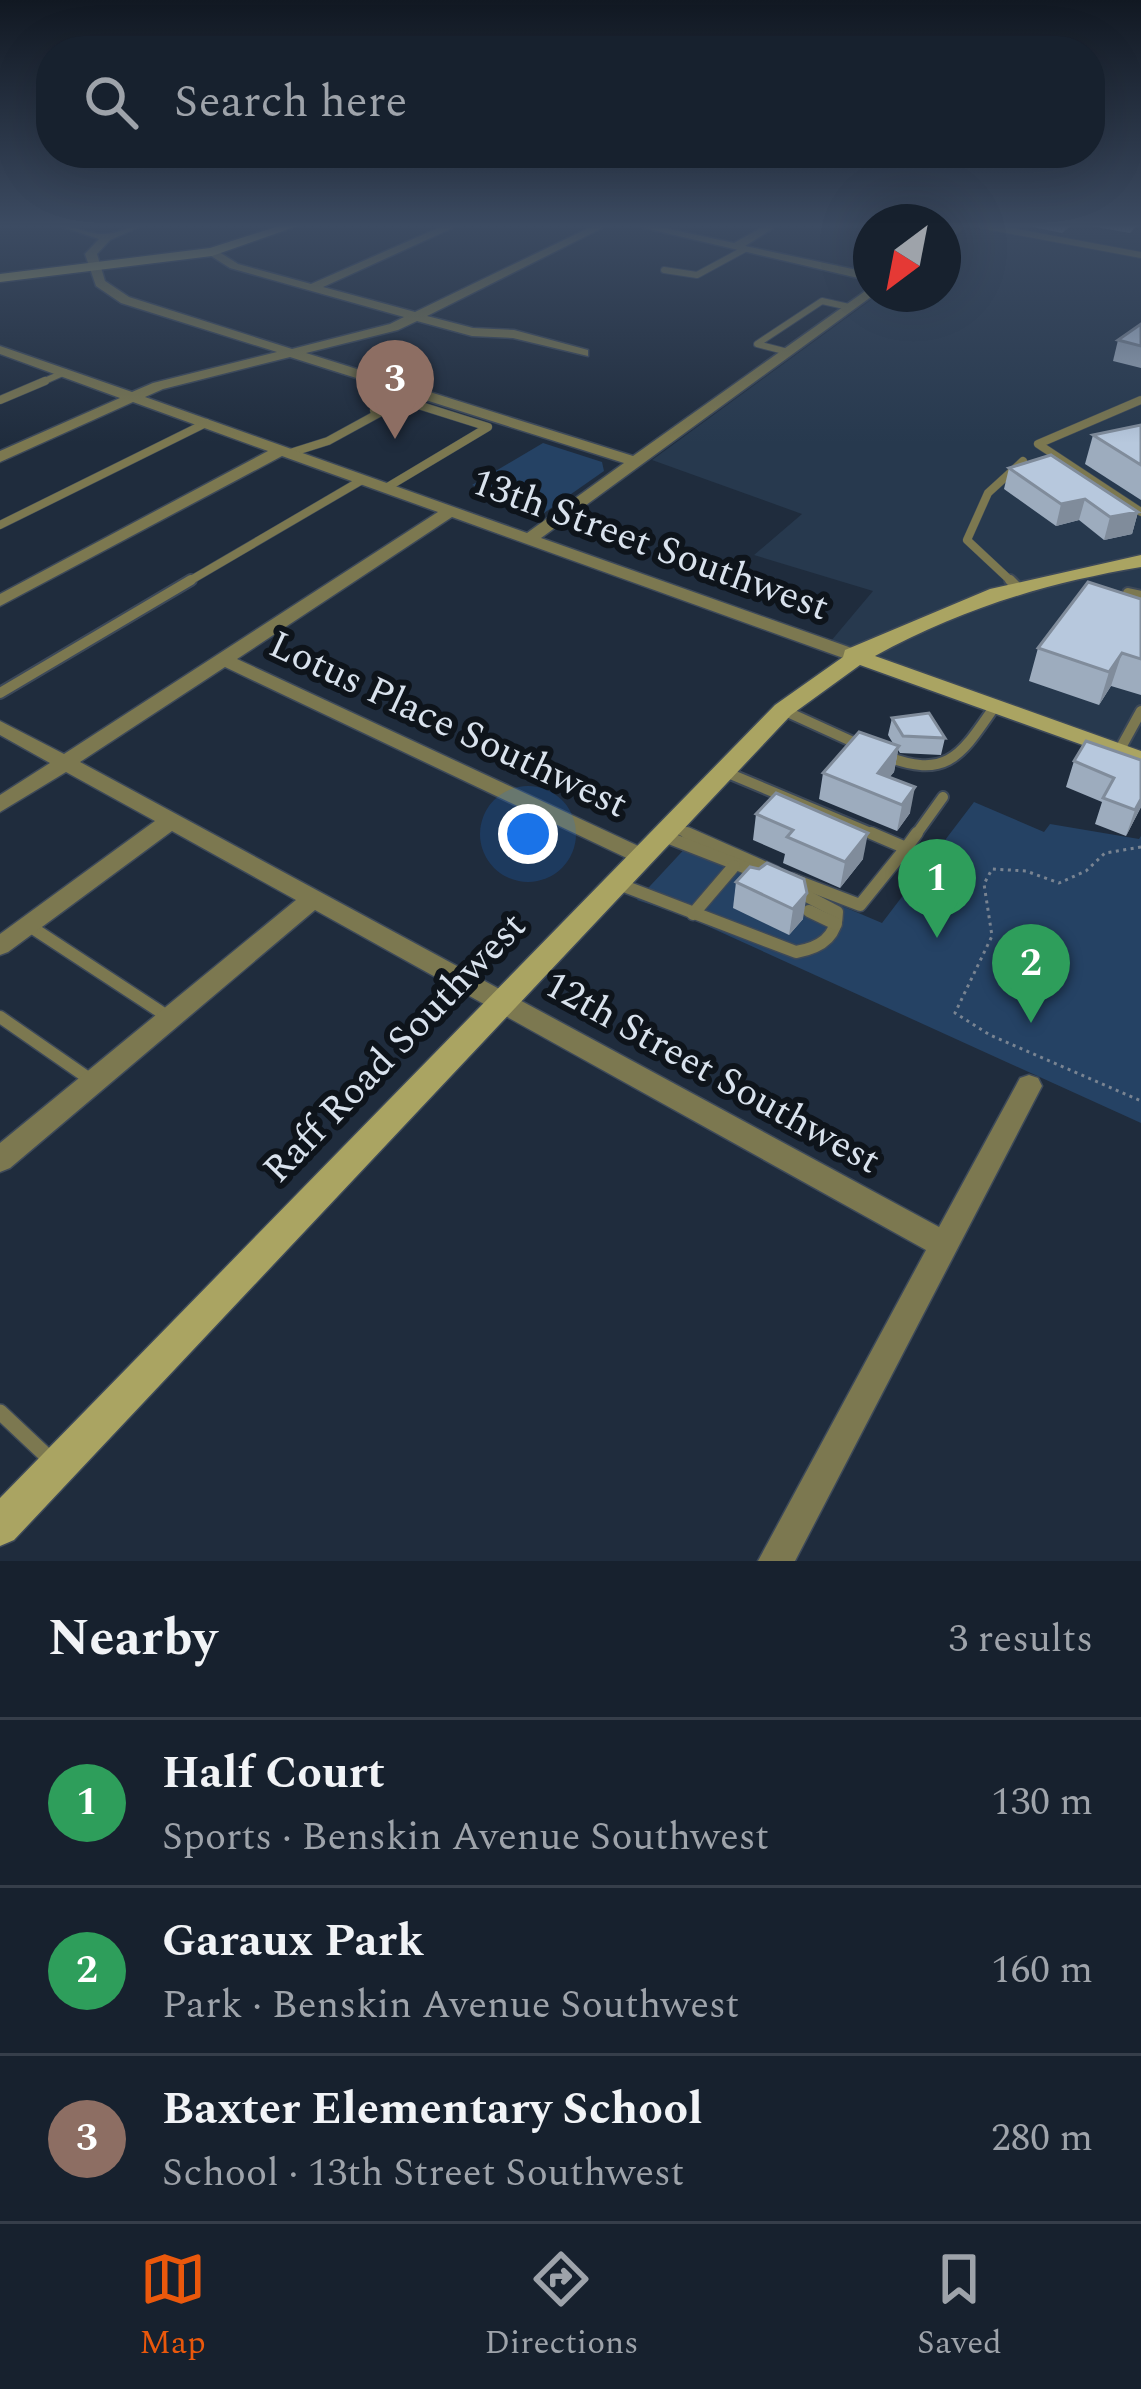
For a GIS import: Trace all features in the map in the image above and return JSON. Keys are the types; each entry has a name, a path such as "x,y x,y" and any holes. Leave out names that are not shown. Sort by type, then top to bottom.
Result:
{"main road":[{"name":"Raff Road Southwest","path":"0,1526 783,710 853,656 928,618 1016,586 1141,561"},
{"name":"13th Street Southwest","path":"853,656 1130,755"}],"street":[{"path":"121,298 635,462"},
{"path":"347,298 472,332 514,334 583,353"},
{"path":"0,457 174,381 416,317 455,298"},
{"path":"529,539 853,305"},
{"name":"13th Street Southwest","path":"0,350 853,656"},
{"path":"0,602 286,452"},
{"path":"0,806 450,511"},
{"name":"Lotus Place Southwest","path":"223,659 658,839"},
{"name":"12th Street Southwest","path":"0,727 944,1245"},
{"path":"0,946 170,820"},
{"path":"0,1160 313,899"},
{"path":"776,1561 1029,1086"}],"lane":[{"path":"788,352 758,344 822,302 849,308"},
{"path":"0,400 65,373"},
{"path":"286,452 328,441 381,412 374,410 396,398 488,427 386,488"},
{"path":"1141,400 1038,444 1141,512"},
{"path":"0,525 206,423"},
{"path":"1016,586 967,540 988,493 1023,461"},
{"path":"0,693 362,480"},
{"path":"1128,592 1141,596"},
{"path":"783,710 900,763 933,770 954,763 994,706"},
{"path":"1130,755 1141,711"},
{"path":"723,771 906,848"},
{"path":"658,839 855,906 944,796"},
{"path":"616,883 796,952 814,950 827,941 836,924 837,912 830,907 658,839"},
{"path":"731,869 754,885"},
{"path":"693,914 731,869"},
{"path":"809,911 836,924"},
{"path":"28,926 170,1018"},
{"path":"0,1017 93,1082"},
{"path":"0,1412 57,1466"}],"path":[{"path":"1141,847 1105,853 1087,875 1070,884 1001,867 992,869 984,884 992,936 955,1012 970,1026 1141,1101"}],"shaded area":[{"path":"961,298 1141,298 1141,750 831,641 873,591 754,555 802,514 652,460 854,312 961,312"},
{"path":"543,443 602,462 604,471 544,513 472,485"},
{"path":"974,802 1044,832 1050,824 1141,836 1141,1123 685,916 637,900 691,842 882,923"}],"building":[{"path":"1141,324 1141,346 1118,340"},
{"path":"1141,425 1141,465 1093,435"},
{"path":"1051,455 1138,512 1110,517 1085,499 1061,504 1009,468"},
{"path":"1088,582 1141,599 1141,659 1122,653 1109,672 1038,648"},
{"path":"929,713 945,738 903,736 892,718"},
{"path":"859,732 899,746 878,773 915,787 902,805 823,773"},
{"path":"1086,741 1141,760 1141,799 1135,810 1103,798 1114,778 1074,761"},
{"path":"776,793 868,833 845,862 787,837 793,830 756,814"},
{"path":"767,863 804,879 807,893 793,909 736,882 750,867 759,869"}],"place":[{"name":"Baxter Elementary School","path":"395,439"},
{"name":"Half Court","path":"937,938"},
{"name":"Garaux Park","path":"1031,1023"}]}
